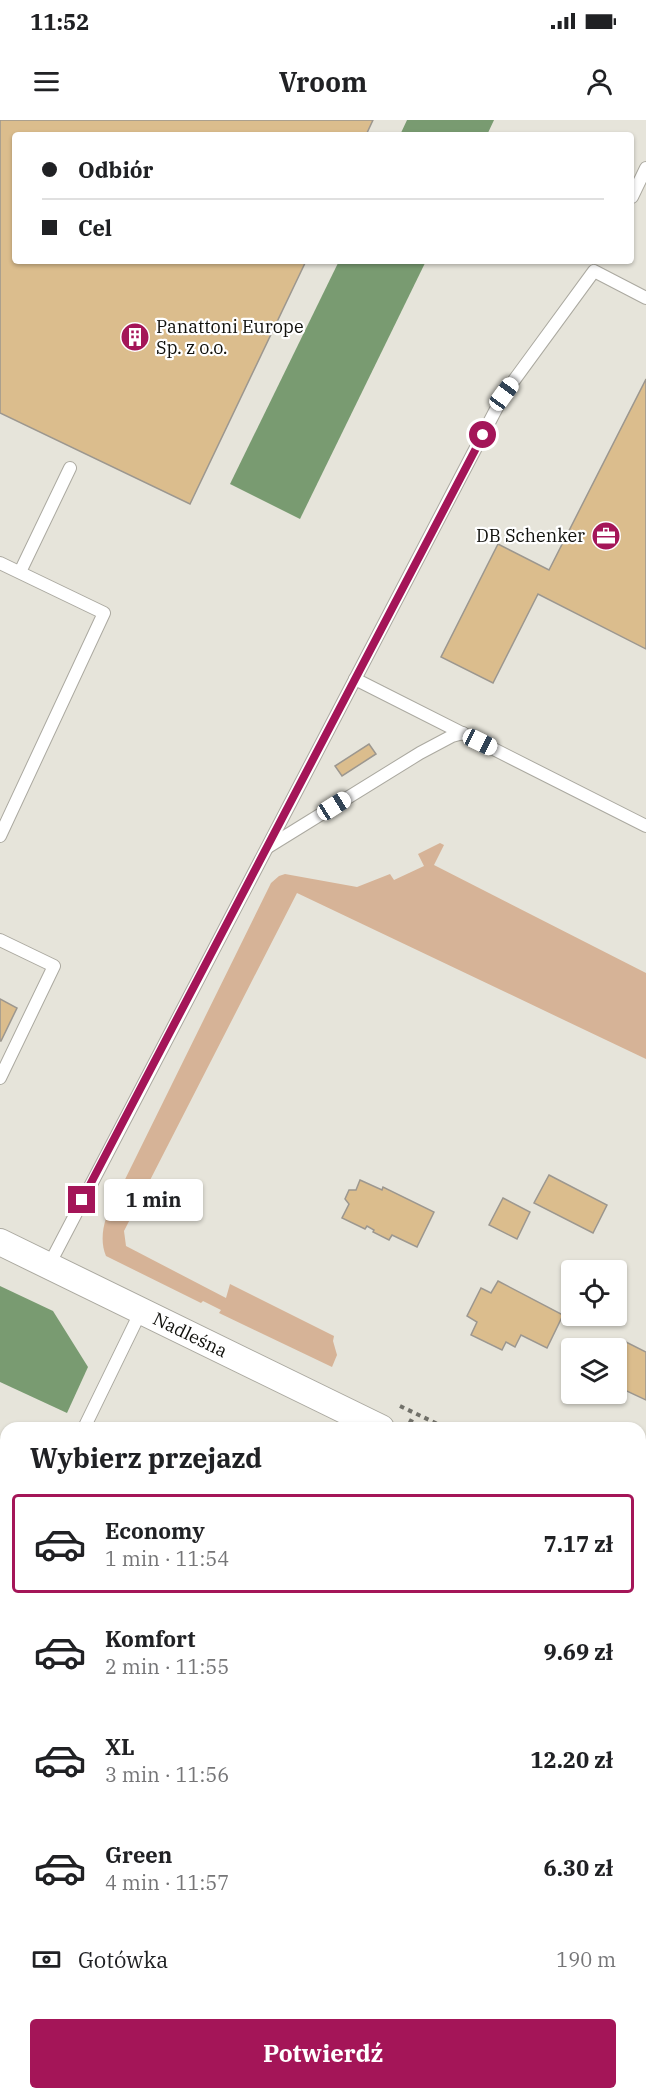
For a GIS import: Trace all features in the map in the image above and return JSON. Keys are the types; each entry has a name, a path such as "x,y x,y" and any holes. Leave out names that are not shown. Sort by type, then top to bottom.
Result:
{"street":[{"name":"Nadleśna","path":"0,1242 369,1422"}],"lane":[{"path":"634,193 646,168"},
{"path":"49,1265 504,394 596,266 646,298"},
{"path":"20,572 70,468"},
{"path":"0,562 104,612 0,836"},
{"path":"355,679 646,826"},
{"path":"267,848 405,761 452,736 463,733"},
{"path":"0,940 54,966 0,1078"},
{"path":"87,1422 141,1311"}],"shaded area":[{"path":"407,120 494,120 488,132 401,132"},
{"path":"338,264 425,264 300,519 230,484"},
{"path":"440,843 444,845 434,865 646,973 646,1059 297,893 124,1231 126,1246 226,1298 230,1284 334,1336 337,1355 332,1367 219,1313 221,1310 203,1301 201,1303 106,1256 103,1242 106,1218 271,883 285,874 357,887 390,874 394,880 424,866 418,854"},
{"path":"0,1286 53,1311 88,1367 67,1413 0,1382"}],"building":[{"name":"Panattoni Europe Sp. z o.o.","path":"0,120 373,120 367,132 12,132 12,264 305,264 190,504 0,413"},
{"name":"DB Schenker","path":"646,379 646,649 538,594 493,683 441,657 498,544 549,570"},
{"path":"369,744 376,754 342,776 335,766"},
{"path":"0,999 17,1008 1,1041 0,1041"},
{"path":"549,1175 607,1205 593,1233 534,1203"},
{"path":"360,1180 382,1190 383,1187 434,1212 417,1247 392,1235 389,1240 373,1232 374,1230 367,1226 365,1229 342,1218 349,1204 345,1199 349,1190 356,1190"},
{"path":"503,1198 530,1212 517,1239 489,1225"},
{"path":"498,1281 561,1314 561,1319 547,1348 521,1335 515,1347 506,1342 502,1350 471,1335 477,1322 467,1316 481,1288 491,1293"},
{"path":"627,1342 646,1352 646,1400 627,1391"}],"place":[{"name":"Panattoni Europe Sp. z o.o.","path":"135,337"},
{"name":"DB Schenker","path":"606,536"}],"route":[{"path":"82,1200 483,435"}]}
